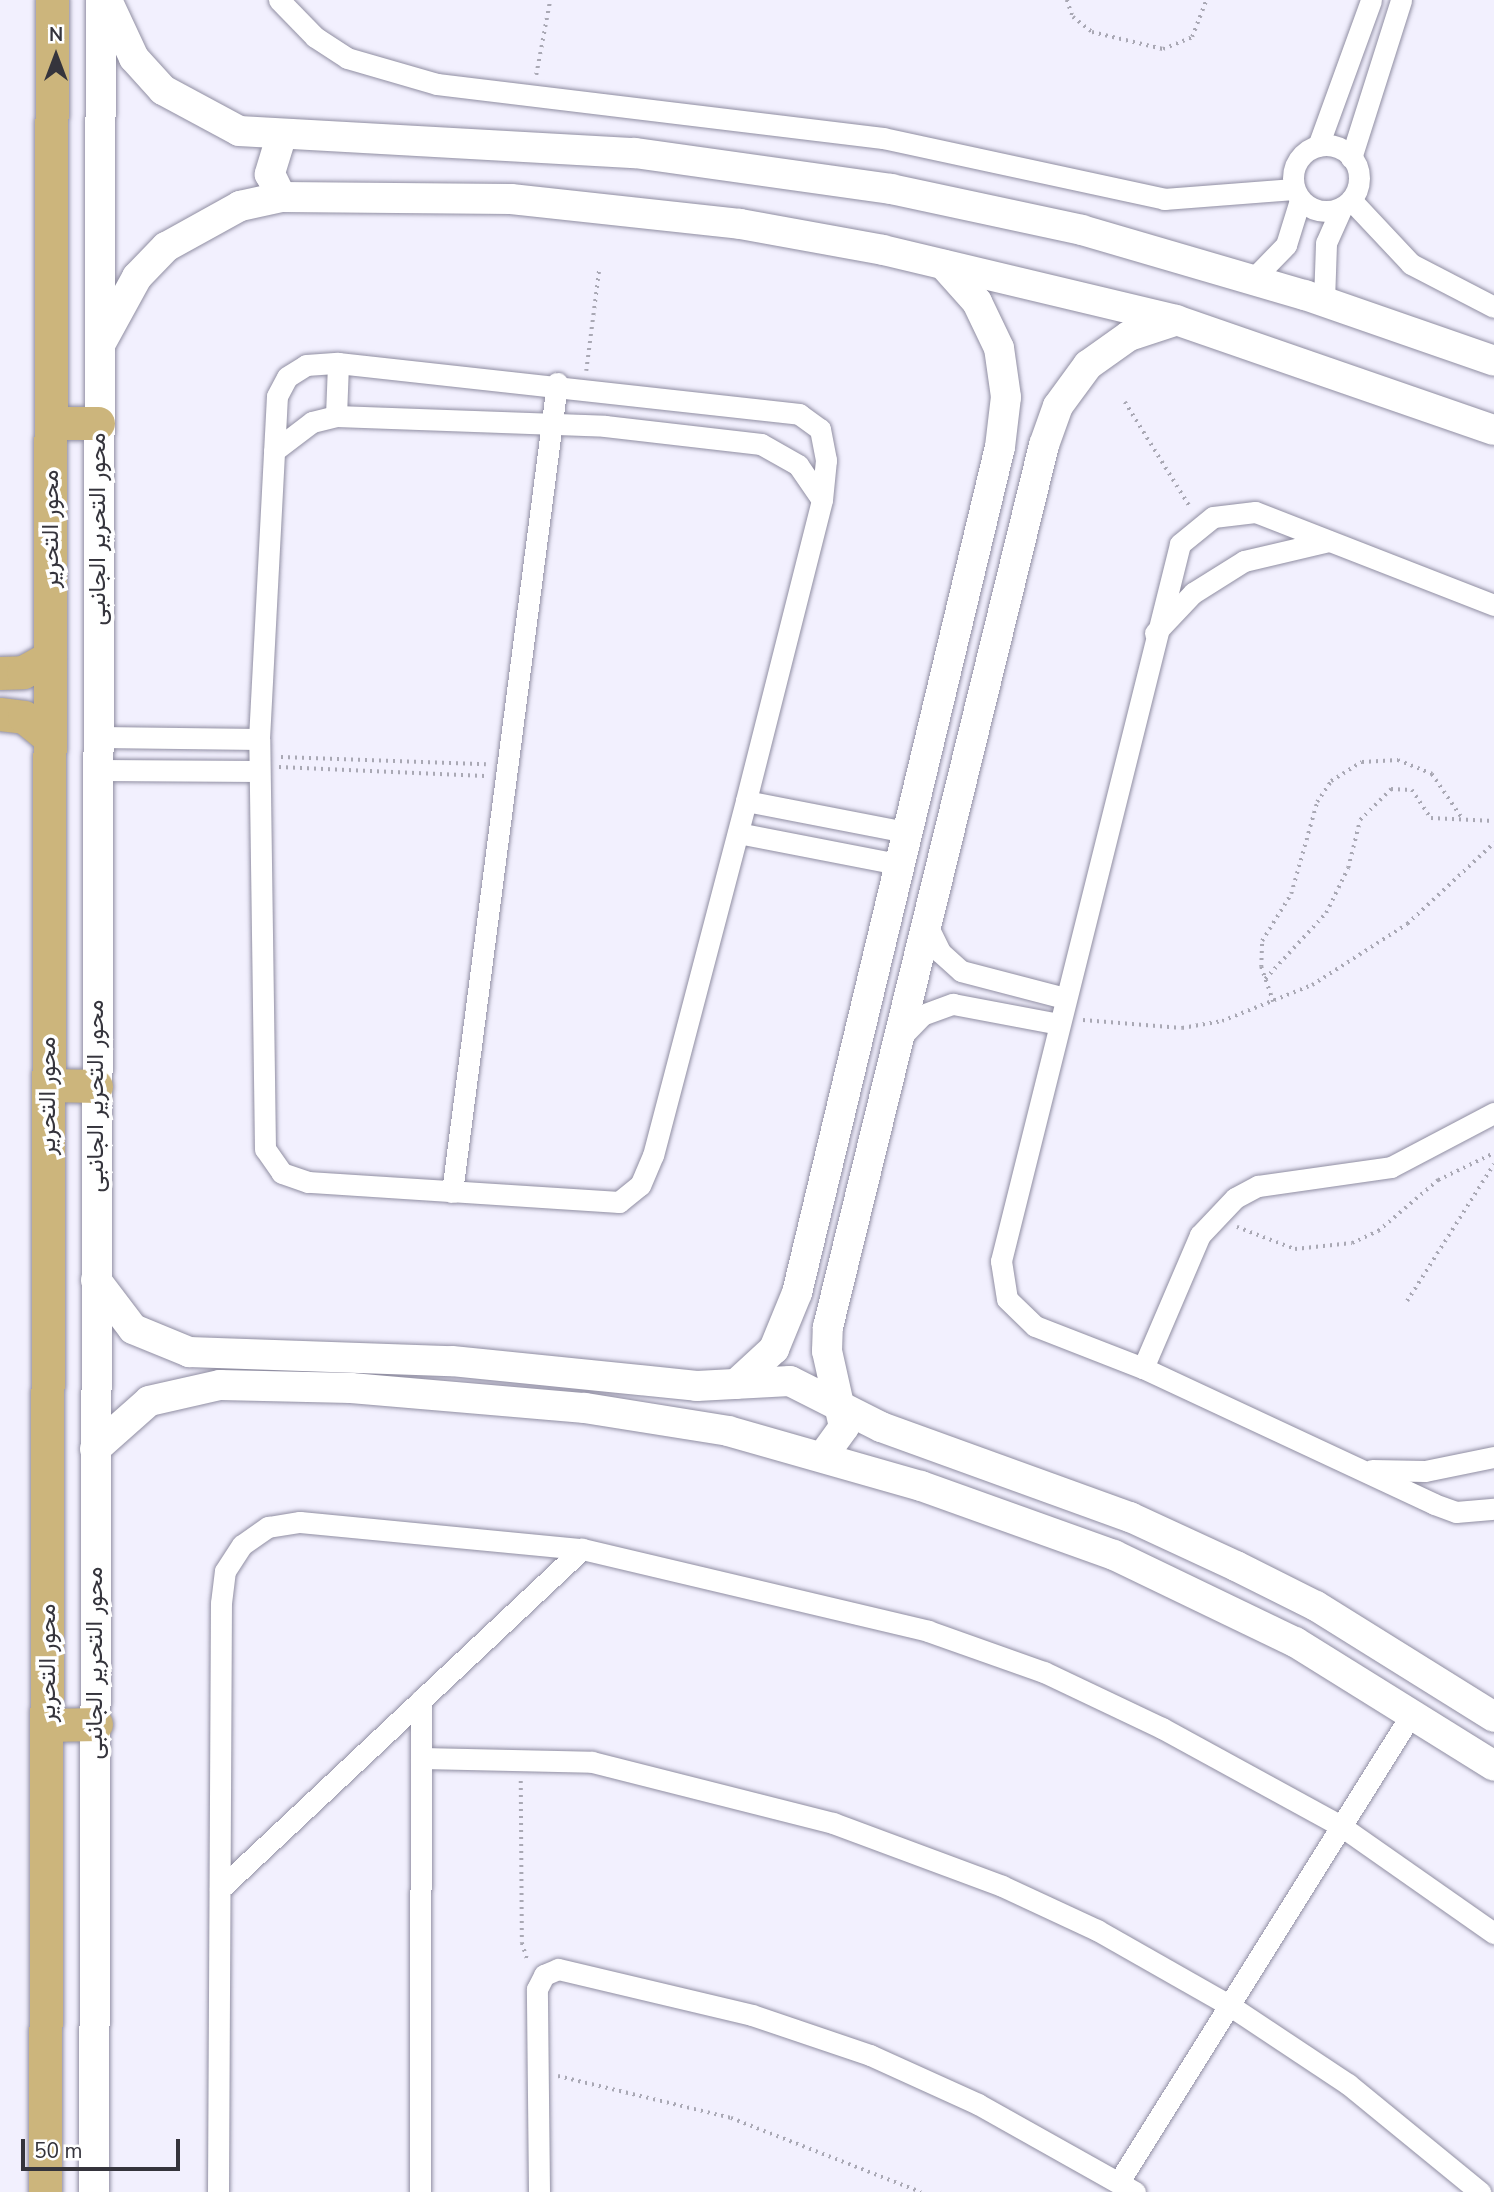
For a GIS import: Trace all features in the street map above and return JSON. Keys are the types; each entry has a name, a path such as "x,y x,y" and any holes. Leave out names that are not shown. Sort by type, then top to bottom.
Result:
{"main road":[{"name":"محور التحرير","path":"45,2192 52,0"},
{"path":"51,424 98,423"},
{"path":"0,673 23,672 50,657"},
{"path":"0,714 24,717 49,737"},
{"path":"48,1085 96,1086"},
{"path":"48,1725 96,1724"}],"street":[{"name":"محور التحرير الجانبى","path":"94,2192 96,1086 100,769 97,351 101,0"},
{"path":"107,0 134,58 163,90 239,131 281,137 518,144 753,167 1083,230 1324,301 1494,361"},
{"path":"279,0 315,37 383,72 532,94 883,138 1164,199 1214,200 1297,195 1320,211 1346,204"},
{"path":"1252,280 1286,245 1297,195 1294,167 1318,146 1371,0"},
{"path":"1324,301 1324,253 1358,182 1351,158 1401,0"},
{"path":"281,137 270,174 281,197"},
{"path":"1318,146 1337,148 1351,158"},
{"path":"97,351 114,312 166,247 201,223 281,197 511,199 625,208 740,223 944,265 1177,320 1494,430"},
{"path":"1346,204 1411,264 1494,307"},
{"path":"728,1431 721,1401 734,1385 774,1349 797,1293 911,833 1006,397 999,348 977,302 944,265"},
{"path":"823,1456 844,1427 827,1351 828,1328 1058,405 1098,358 1129,336 1177,320"},
{"path":"336,416 338,363"},
{"path":"338,363 557,383 799,414 820,429 826,460 822,500 738,833 640,1185 619,1202 595,1204 307,1182 282,1173 265,1149 259,758 277,396 287,377 306,365 338,363"},
{"path":"452,1192 557,383"},
{"path":"761,444 766,410"},
{"path":"274,451 312,422 336,416 552,421 761,444 798,465 822,500"},
{"path":"1494,605 1255,512 1233,512 1201,524 1170,564 1061,1012 1001,1280 1017,1315 1143,1368 1456,1512 1494,1509"},
{"path":"1152,637 1193,593 1244,561 1332,541"},
{"path":"100,737 259,758"},
{"path":"100,769 259,758"},
{"path":"746,801 911,833"},
{"path":"738,833 903,865"},
{"path":"928,926 940,952 961,971 1061,1012"},
{"path":"899,1039 922,1014 953,1004 1061,1012"},
{"path":"1143,1368 1200,1235 1219,1213 1258,1186 1391,1167 1494,1113"},
{"path":"96,1280 133,1329 179,1349 439,1360 654,1384 734,1385 790,1381 890,1431 1130,1517 1236,1566 1316,1606 1494,1717"},
{"path":"220,1352 220,1384"},
{"path":"95,1449 149,1401 220,1384 585,1408 728,1431 823,1456 1114,1555 1295,1642 1494,1766"},
{"path":"1359,1469 1425,1471 1494,1457"},
{"path":"218,2192 221,1603 225,1572 242,1545 268,1527 300,1522 582,1549 846,1608 1031,1668 1162,1728 1341,1826 1494,1933"},
{"path":"220,1889 582,1549"},
{"path":"420,2192 421,1700"},
{"path":"538,2192 539,1982 565,1970 752,2015 870,2055 978,2104 1127,2186 1230,2005 1412,1713"},
{"path":"421,1758 521,1757 624,1769 879,1839 1097,1930 1230,2005 1348,2084 1480,2192"}],"path":[{"path":"532,94 550,0"},
{"path":"1068,0 1073,17 1092,32 1163,49 1192,37 1206,0"},
{"path":"584,387 599,269"},
{"path":"1125,402 1201,524"},
{"path":"259,758 478,763 505,770"},
{"path":"259,758 296,768 477,776 505,770"},
{"path":"296,758 296,768"},
{"path":"309,758 309,768"},
{"path":"322,758 322,769"},
{"path":"333,769 334,759"},
{"path":"345,759 345,770"},
{"path":"369,760 369,771"},
{"path":"407,761 407,773"},
{"path":"426,773 427,762"},
{"path":"439,762 439,774"},
{"path":"452,762 452,774"},
{"path":"1273,1002 1265,979 1262,941 1291,894 1317,802 1331,781 1362,762 1416,765 1445,786 1462,818"},
{"path":"464,775 465,763"},
{"path":"477,776 478,763"},
{"path":"1265,979 1326,913 1348,869 1360,820 1391,789 1412,790 1431,818 1494,821"},
{"path":"1061,1012 1101,1025 1182,1028 1273,1002 1398,930 1494,843"},
{"path":"1219,1213 1267,1243 1324,1250 1378,1231 1438,1180 1494,1153"},
{"path":"1407,1301 1494,1164"},
{"path":"521,1757 522,1943 539,1982"},
{"path":"537,2072 731,2118 921,2192"}]}
